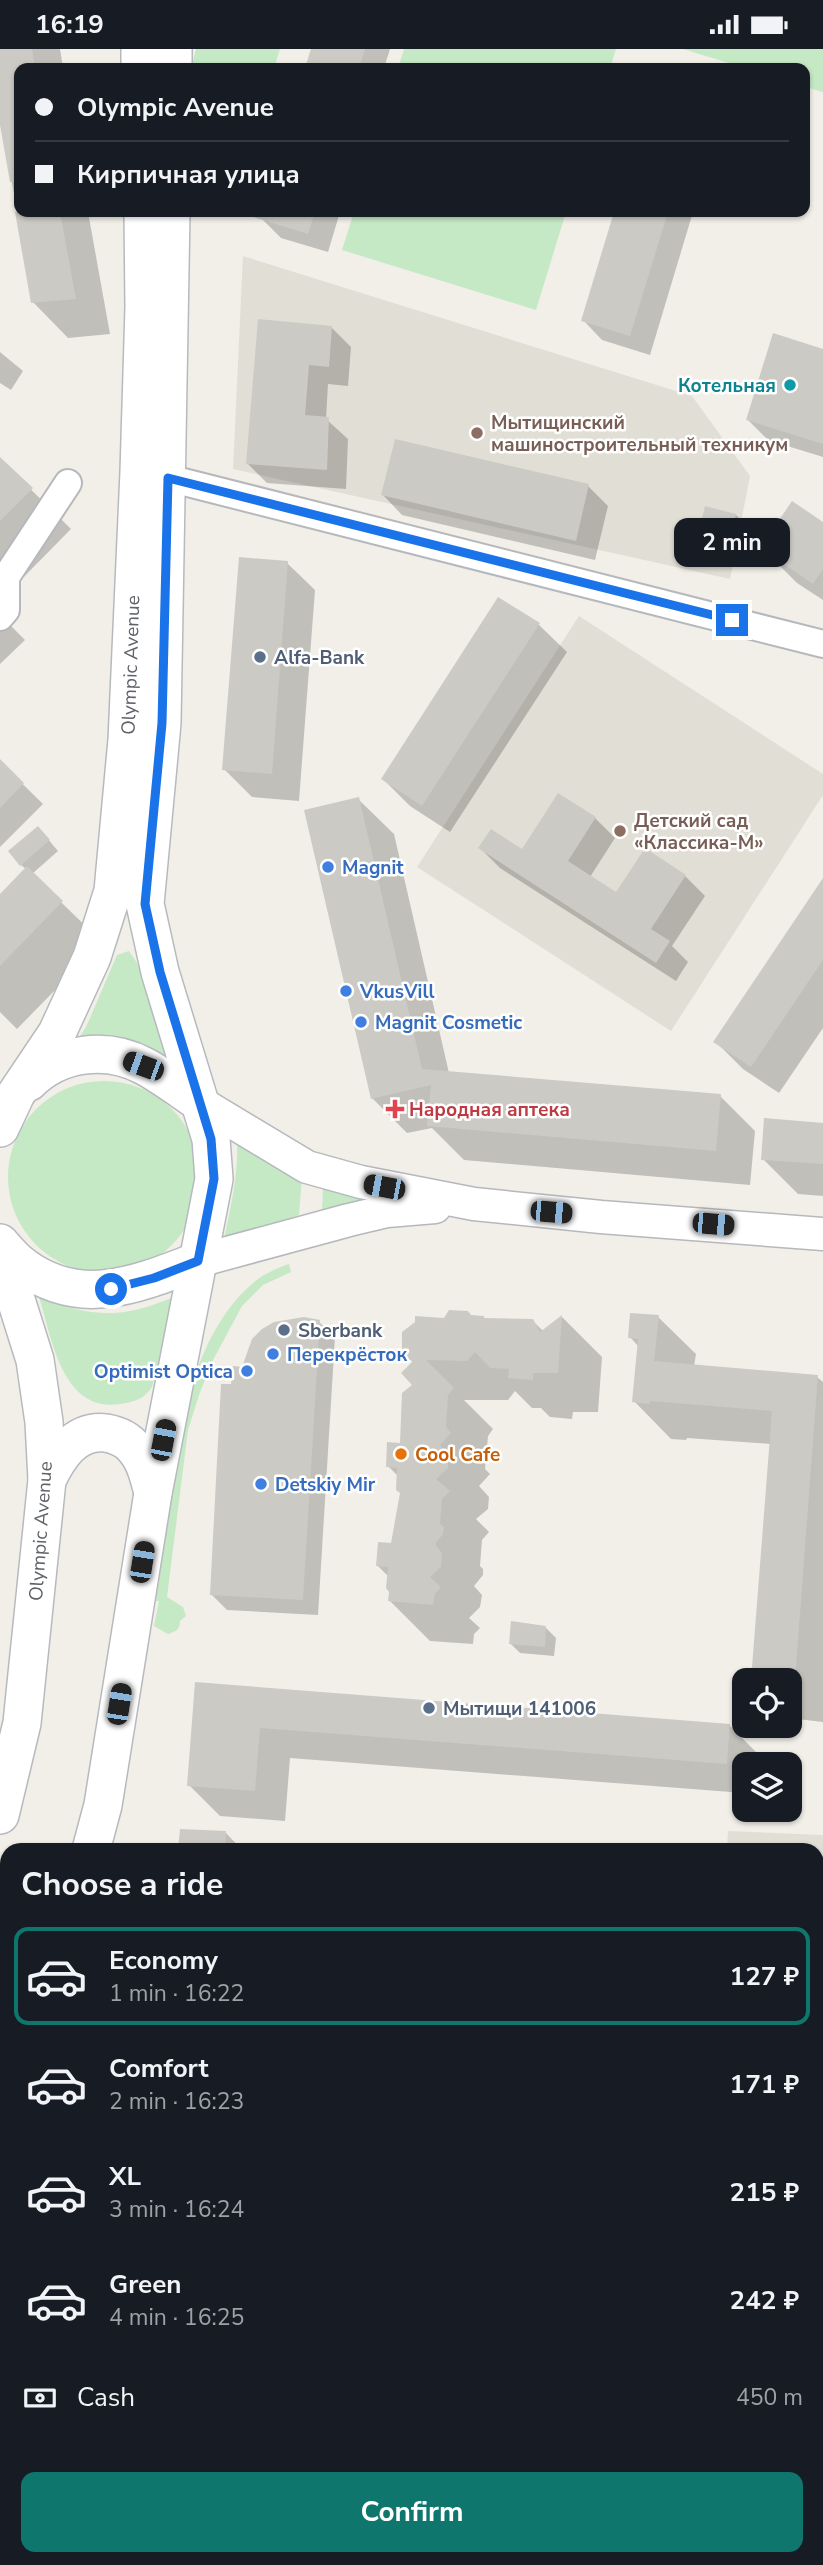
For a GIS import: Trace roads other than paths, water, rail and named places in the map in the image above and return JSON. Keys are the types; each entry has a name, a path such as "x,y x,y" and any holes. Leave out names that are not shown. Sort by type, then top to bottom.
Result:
{"main road":[{"name":"Olympic Avenue","path":"0,1128 16,1094 57,1033 92,957 113,891 127,740 139,472 144,307 143,217"},
{"name":"Olympic Avenue","path":"93,1843 103,1805 153,1493 214,1179 211,1139 160,972 145,904 162,723 171,217"},
{"name":"Olympic Avenue","path":"16,1094 42,1068 57,1061 84,1055 113,1055 143,1066 199,1102"},
{"path":"0,1243 30,1271 49,1282 78,1290 111,1289 154,1278 198,1261"},
{"name":"Olympic Avenue","path":"0,1249 35,1360 44,1422 47,1480 22,1723 0,1815"},
{"path":"47,1480 56,1461 68,1447 82,1436 99,1432 120,1436 134,1447 145,1464 153,1493"}],"street":[{"path":"168,478 823,643"},
{"path":"0,617 6,610 6,577 68,483"},
{"path":"199,1102 307,1167 361,1182 474,1204 823,1234"},
{"path":"198,1261 387,1211 474,1204"}],"place":[{"name":"Котельная","path":"790,385"},
{"name":"Мытищинский машиностроительный техникум","path":"477,433"},
{"name":"Alfa-Bank","path":"260,657"},
{"name":"Детский сад «Классика-М»","path":"620,831"},
{"name":"Magnit","path":"328,867"},
{"name":"VkusVill","path":"346,991"},
{"name":"Magnit Cosmetic","path":"361,1022"},
{"name":"Народная аптека","path":"395,1109"},
{"name":"Sberbank","path":"284,1330"},
{"name":"Перекрёсток","path":"273,1354"},
{"name":"Optimist Optica","path":"247,1371"},
{"name":"Cool Cafe","path":"401,1454"},
{"name":"Detskiy Mir","path":"261,1484"},
{"name":"Мытищи 141006","path":"429,1708"}]}
